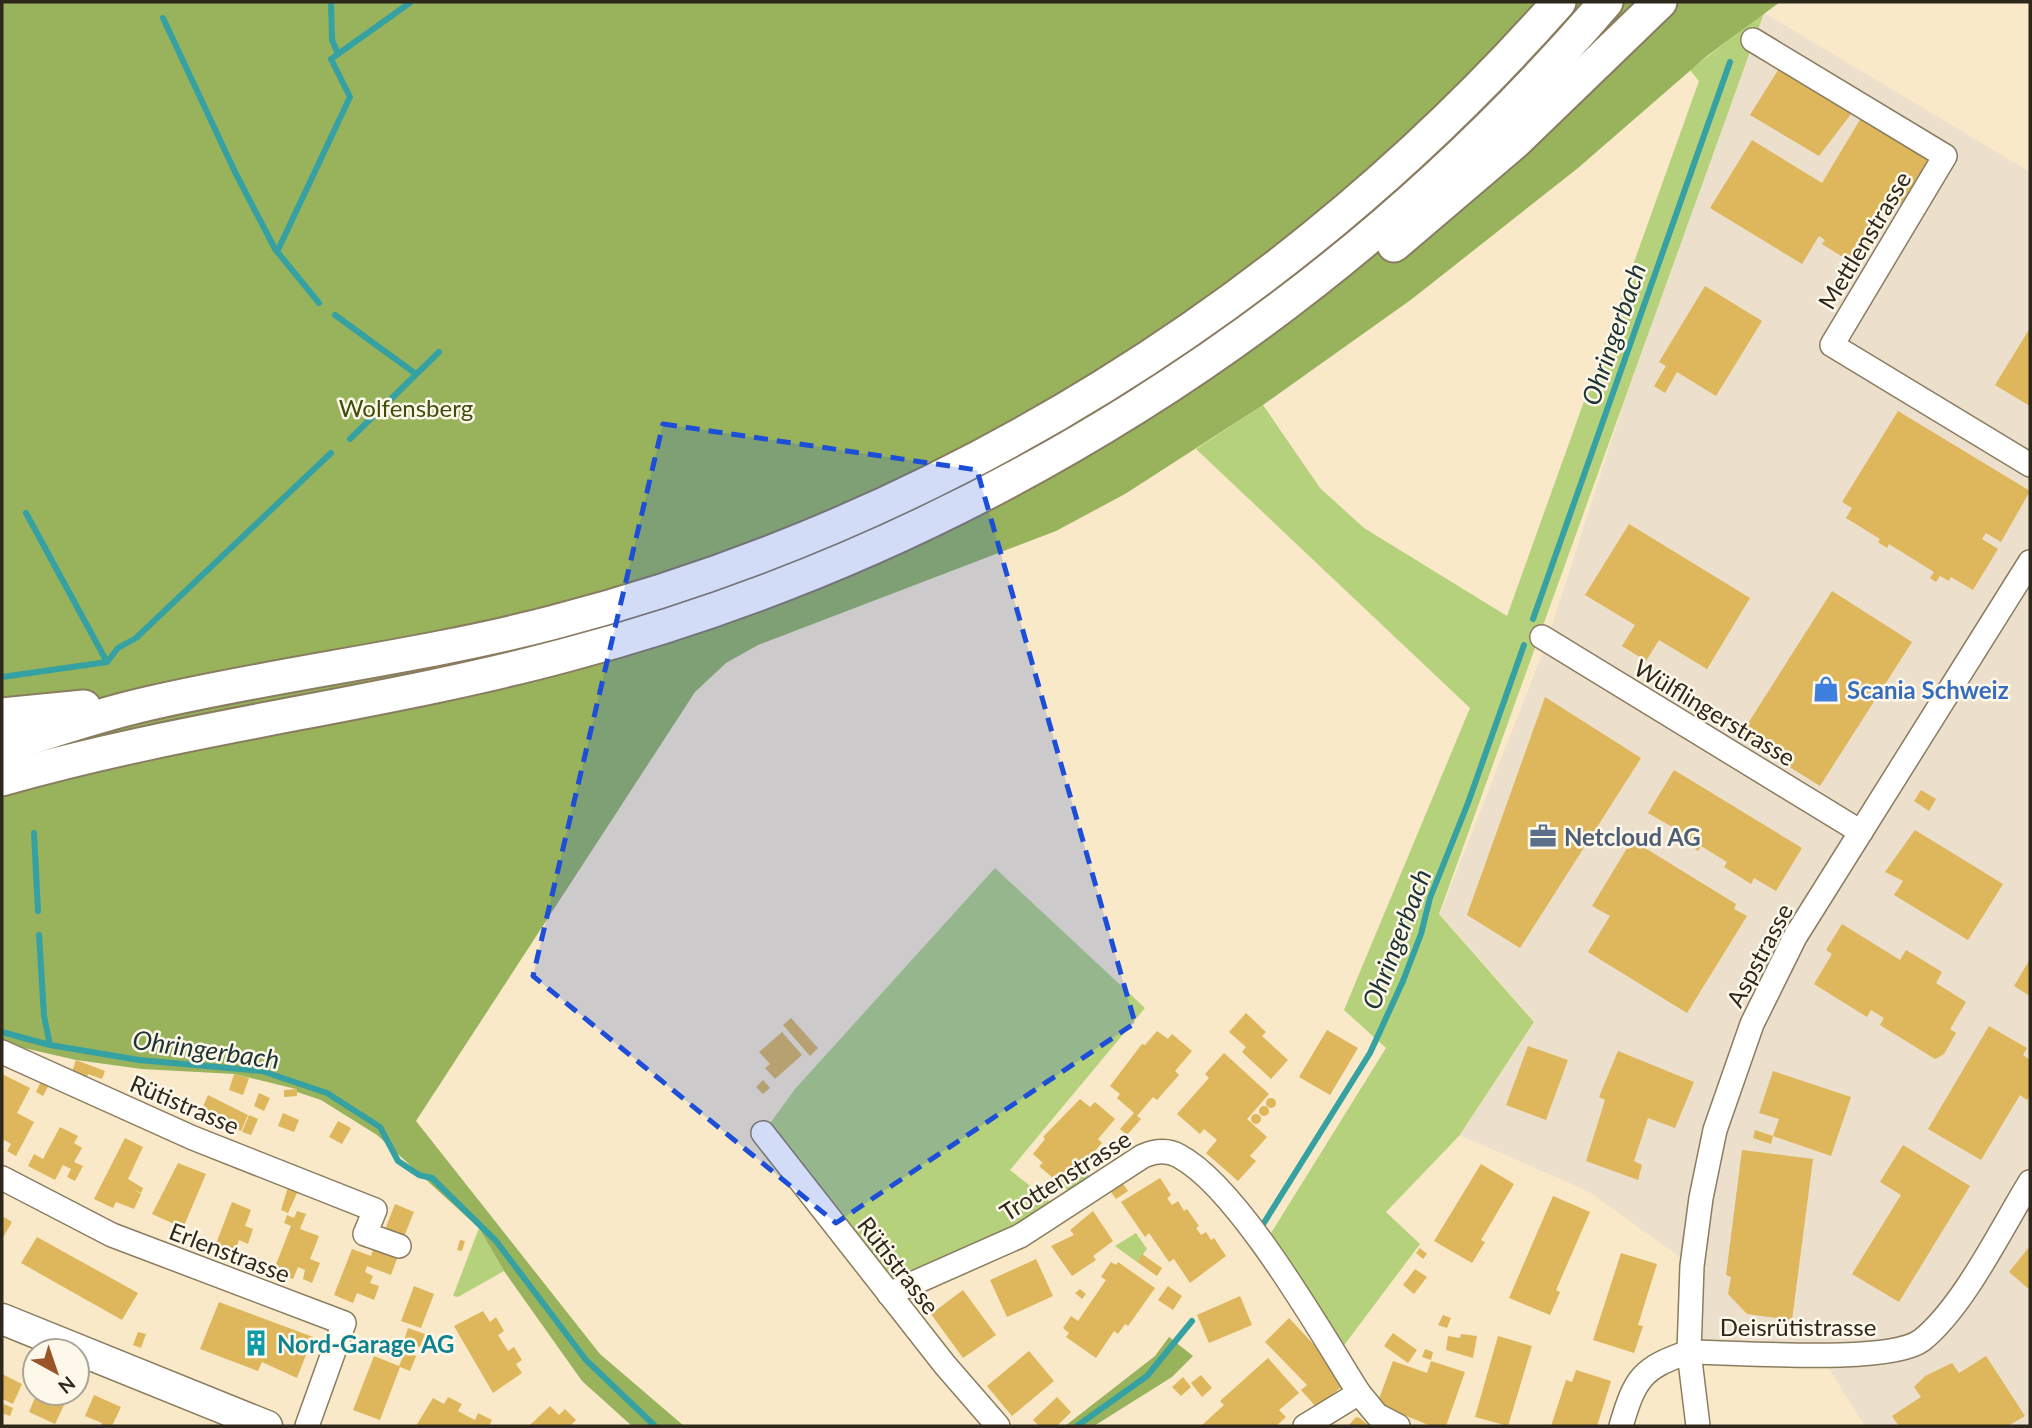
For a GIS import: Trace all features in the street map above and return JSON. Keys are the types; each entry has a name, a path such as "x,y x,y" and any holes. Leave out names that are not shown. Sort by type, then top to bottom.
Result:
{"highway":[{"path":"2,746 135,706 456,646 595,611 766,554 945,476 1125,374 1284,262 1373,188 1450,117 1559,2"},
{"path":"2,779 169,738 514,668 617,641 717,609 864,552 960,507 1099,431 1231,345 1336,265 1436,178 1518,98 1606,2"},
{"path":"1231,345 1333,291 1397,243 1546,114 1660,2"},
{"path":"2,715 60,708 135,706"}],"main road":[{"path":"2,1303 59,1337"},
{"path":"2,1319 46,1337"},
{"path":"91,1356 267,1426"}],"street":[{"name":"Mettlenstrasse","path":"1753,40 1945,156 1832,345 2030,465"},
{"name":"Aspstrasse","path":"1698,1426 1689,1352 1692,1266 1701,1198 1715,1130 1752,1024 1795,937 2030,562"},
{"name":"Wülflingerstrasse","path":"1542,637 1861,831"},
{"name":"Rütistrasse","path":"2,1052 193,1138 375,1210 363,1240 399,1246"},
{"name":"Rütistrasse","path":"763,1133 944,1365 998,1426"},
{"name":"Trottenstrasse","path":"889,1294 1020,1236 1157,1150 1178,1155 1236,1207 1359,1393 1377,1415 1398,1426"},
{"name":"Erlenstrasse","path":"2,1178 112,1235 344,1323 307,1426"},
{"name":"Deisrütistrasse","path":"1689,1352 1886,1353 1919,1342 1942,1321 2030,1182"},
{"path":"1621,1426 1637,1379 1664,1360 1689,1352"},
{"path":"1305,1426 1359,1393"}],"highlighted area":[{"path":"663,424 977,470 1135,1023 836,1223 533,976"}],"shaded area":[{"path":"1764,13 2030,172 2030,1426 1865,1426 1819,1353 1689,1352 1692,1266 1588,1191 1459,1135 1535,1022 1440,914 1545,647 1624,402"}],"green space":[{"name":"Wolfensberg","path":"2,2 1780,2 1707,56 1578,168 1412,299 1263,405 1125,494 1056,531 758,645 726,663 695,692 416,1121 600,1354 684,1426 632,1426 582,1381 504,1271 479,1228 377,1135 321,1100 297,1092 296,1089 234,1074 142,1069 76,1060 2,1043"},
{"path":"1764,13 1439,914 1534,1022 1459,1136 1386,1212 1420,1244 1336,1356 1263,1246 1386,1048 1344,1010 1470,708 1196,449 1263,405 1320,488 1364,528 1507,616 1699,81 1690,70"},
{"path":"995,868 1145,1008 1010,1170 1062,1211 889,1294 763,1133 795,1089"},
{"path":"1076,1165 1094,1180 1075,1196 1060,1184"},
{"path":"479,1228 504,1271 458,1297 453,1296"},
{"path":"1136,1233 1147,1249 1137,1262 1115,1246"},
{"path":"1169,1337 1193,1356 1172,1377 1094,1426 1065,1426 1155,1356"}],"building":[{"path":"1780,67 1799,79 1797,81 1851,114 1819,156 1750,115"},
{"path":"1864,113 1932,154 1901,205 1887,197 1870,225 1879,230 1857,266 1822,244 1825,240 1819,236 1802,264 1710,208 1752,140 1822,183"},
{"path":"1705,286 1762,321 1716,396 1677,372 1665,393 1654,386 1666,366 1659,362"},
{"path":"2030,328 2030,406 1995,385"},
{"path":"1898,411 2030,491 2001,542 1986,533 1982,539 1998,549 1973,590 1951,577 1949,581 1940,576 1936,582 1930,578 1934,572 1889,544 1887,548 1878,542 1880,539 1846,518 1852,508 1842,502"},
{"path":"1629,524 1750,598 1707,669 1659,640 1646,661 1622,646 1635,625 1585,595"},
{"name":"Scania Schweiz","path":"1832,591 1912,642 1820,786 1740,736"},
{"name":"Netcloud AG","path":"1545,697 1641,758 1520,948 1467,915"},
{"path":"1674,770 1802,848 1776,891 1754,878 1751,884 1724,867 1727,862 1701,846 1698,851 1670,834 1674,828 1648,813"},
{"path":"1921,790 1936,799 1929,811 1914,801"},
{"path":"1915,830 2003,884 1968,940 1894,895 1903,881 1885,872"},
{"path":"1632,840 1736,904 1734,909 1747,916 1687,1013 1588,952 1610,916 1592,906"},
{"path":"1842,924 1900,960 1906,950 1942,972 1936,983 1966,1002 1950,1029 1956,1033 1944,1054 1935,1059 1880,1025 1884,1018 1871,1010 1867,1017 1814,984 1832,954 1826,950"},
{"path":"2030,959 2030,996 2014,986"},
{"path":"1246,1013 1266,1032 1262,1036 1288,1060 1271,1079 1242,1052 1246,1047 1229,1032"},
{"path":"791,1018 818,1048 810,1056 783,1025"},
{"path":"1989,1026 2027,1048 2023,1055 2030,1060 2030,1095 2027,1100 2020,1095 1981,1160 1928,1129"},
{"path":"1327,1030 1358,1048 1330,1095 1299,1077"},
{"path":"1157,1031 1168,1039 1172,1034 1192,1051 1175,1071 1179,1075 1157,1100 1153,1097 1137,1116 1141,1119 1127,1135 1120,1129 1134,1113 1117,1098 1120,1094 1110,1086 1142,1044 1145,1045"},
{"path":"782,1032 802,1055 775,1079 765,1068 770,1064 759,1052"},
{"path":"1528,1046 1568,1060 1546,1120 1506,1105"},
{"path":"1618,1051 1694,1082 1675,1128 1648,1118 1634,1161 1642,1165 1638,1180 1586,1161 1605,1100 1599,1097"},
{"path":"1224,1053 1269,1094 1247,1119 1267,1137 1250,1156 1256,1161 1238,1181 1206,1153 1217,1140 1204,1129 1200,1134 1177,1114 1209,1078 1205,1074"},
{"path":"76,1060 105,1071 102,1079 88,1074 87,1079 71,1074"},
{"path":"1773,1071 1851,1097 1831,1156 1773,1136 1779,1119 1759,1113"},
{"path":"2,1074 30,1088 17,1113 34,1122 16,1156 7,1151 11,1144 4,1140 2,1143"},
{"path":"234,1074 249,1078 243,1095 229,1090"},
{"path":"43,1077 51,1081 43,1096 36,1092"},
{"path":"763,1080 770,1088 763,1094 756,1087"},
{"path":"297,1089 297,1096 284,1097 284,1090"},
{"path":"259,1093 270,1098 264,1111 254,1106"},
{"path":"208,1095 248,1115 241,1131 200,1114"},
{"path":"1271,1098 1276,1103 1271,1108 1266,1103"},
{"path":"1080,1099 1090,1107 1095,1102 1115,1119 1098,1139 1102,1143 1080,1168 1076,1165 1060,1184 1039,1166 1043,1163 1033,1154 1045,1139 1043,1137"},
{"path":"1264,1106 1269,1111 1264,1116 1259,1111"},
{"path":"283,1113 299,1120 294,1132 278,1126"},
{"path":"1256,1114 1261,1119 1256,1124 1251,1119"},
{"path":"249,1115 258,1119 251,1135 242,1132"},
{"path":"338,1121 351,1128 342,1144 329,1137"},
{"path":"60,1127 78,1136 74,1143 82,1148 74,1162 83,1166 75,1181 67,1177 71,1169 63,1165 55,1180 28,1166 34,1154 43,1159"},
{"path":"1755,1130 1773,1136 1771,1144 1753,1138"},
{"path":"125,1138 143,1147 128,1179 143,1188 141,1193 133,1189 141,1194 134,1209 116,1202 113,1208 94,1199"},
{"path":"1903,1145 1970,1186 1899,1302 1852,1274 1901,1195 1880,1182"},
{"path":"1742,1150 1813,1159 1792,1320 1747,1314 1728,1294 1731,1277 1726,1275"},
{"path":"178,1163 206,1174 183,1228 152,1214"},
{"path":"1481,1164 1514,1184 1481,1240 1485,1242 1472,1263 1434,1241"},
{"path":"1160,1178 1171,1195 1167,1198 1172,1205 1178,1201 1184,1211 1187,1209 1199,1226 1196,1228 1201,1235 1206,1232 1211,1240 1214,1238 1226,1256 1190,1283 1174,1259 1169,1262 1149,1233 1145,1237 1121,1202"},
{"path":"1123,1184 1128,1191 1116,1199 1111,1192"},
{"path":"288,1187 298,1191 288,1213 281,1210"},
{"path":"1553,1196 1590,1212 1556,1290 1560,1292 1550,1315 1509,1298"},
{"path":"232,1202 251,1210 245,1226 253,1229 248,1244 239,1240 233,1256 214,1249"},
{"path":"395,1204 414,1212 403,1239 384,1232"},
{"path":"297,1211 306,1214 300,1229 319,1236 310,1259 320,1263 312,1283 303,1279 305,1270 298,1267 293,1279 273,1272 291,1226 284,1223 287,1215 294,1218"},
{"path":"1093,1211 1113,1241 1093,1256 1096,1260 1072,1276 1051,1246 1074,1235 1070,1230"},
{"path":"2,1216 12,1222 2,1239"},
{"path":"37,1237 138,1293 122,1320 21,1263"},
{"path":"460,1240 465,1241 462,1251 457,1250"},
{"path":"2030,1246 2030,1290 2009,1272"},
{"path":"374,1247 398,1256 391,1275 367,1266 365,1272 373,1276 370,1283 379,1286 374,1300 357,1293 353,1303 334,1295 352,1249 371,1256"},
{"path":"1420,1248 1427,1254 1423,1259 1416,1253"},
{"path":"1621,1253 1657,1264 1638,1325 1643,1326 1634,1353 1593,1340"},
{"path":"1142,1254 1162,1268 1157,1276 1137,1262"},
{"path":"1036,1259 1053,1296 1007,1317 990,1280"},
{"path":"1111,1262 1116,1265 1118,1262 1155,1288 1128,1326 1125,1324 1118,1334 1114,1331 1096,1358 1066,1337 1069,1333 1063,1328 1071,1316 1078,1321 1106,1280 1101,1277"},
{"path":"1415,1269 1427,1277 1414,1294 1403,1285"},
{"path":"414,1286 434,1294 421,1328 401,1321"},
{"path":"1168,1286 1182,1296 1173,1310 1158,1300"},
{"path":"1080,1289 1086,1294 1082,1299 1075,1293"},
{"path":"963,1290 996,1335 963,1358 931,1314"},
{"path":"1240,1296 1252,1325 1209,1343 1197,1315"},
{"name":"Nord-Garage AG","path":"219,1302 313,1337 297,1378 262,1362 258,1371 200,1349"},
{"path":"483,1311 490,1322 496,1317 504,1331 498,1335 508,1351 514,1347 522,1360 516,1364 522,1373 493,1393 454,1326"},
{"path":"1443,1315 1451,1318 1447,1328 1438,1325"},
{"path":"1289,1318 1348,1381 1317,1408 1301,1390 1307,1385 1265,1342"},
{"path":"408,1328 425,1334 420,1347 404,1341"},
{"path":"138,1332 146,1334 141,1348 133,1345"},
{"path":"1393,1333 1417,1350 1408,1363 1384,1346"},
{"path":"1461,1334 1477,1336 1473,1358 1446,1350 1448,1336 1460,1338"},
{"path":"1498,1336 1532,1346 1508,1426 1475,1417"},
{"path":"1425,1349 1433,1352 1431,1360 1422,1357"},
{"path":"1029,1351 1054,1381 1012,1416 987,1386"},
{"path":"405,1352 416,1356 410,1371 400,1367 380,1420 353,1410 374,1356 399,1366"},
{"path":"1986,1356 2025,1416 2008,1426 1899,1426 1892,1416 1921,1397 1914,1387 1925,1376 1952,1363 1959,1373"},
{"path":"1268,1358 1299,1393 1279,1410 1286,1417 1276,1426 1201,1426 1224,1405 1220,1401"},
{"path":"1393,1361 1427,1373 1431,1361 1465,1372 1446,1426 1431,1426 1377,1404"},
{"path":"1576,1370 1611,1381 1597,1426 1551,1426 1566,1380 1572,1382"},
{"path":"2,1374 21,1384 21,1386 13,1404 2,1399"},
{"path":"1201,1375 1212,1388 1202,1397 1191,1383"},
{"path":"1183,1377 1191,1387 1181,1396 1172,1387"},
{"path":"94,1395 121,1407 112,1426 101,1426 102,1423 85,1416"},
{"path":"448,1397 462,1404 458,1411 467,1416 475,1420 478,1413 492,1420 489,1426 416,1426 433,1398 444,1404"},
{"path":"1057,1397 1071,1412 1057,1426 1039,1426 1033,1420"},
{"path":"4,1404 13,1408 10,1416 2,1413"},
{"path":"550,1406 559,1415 565,1409 576,1420 570,1426 529,1426"},
{"path":"31,1407 63,1407 55,1424 29,1412"},
{"path":"1356,1417 1360,1418 1369,1426 1348,1426"}],"waterway":[{"path":"331,2 332,40 338,54"},
{"path":"277,252 350,97 331,59 411,2"},
{"path":"163,18 235,172 275,249 319,303"},
{"name":"Ohringerbach","path":"1533,619 1730,62"},
{"path":"335,315 416,374"},
{"path":"350,439 439,352"},
{"path":"107,662 118,648 136,638 331,453"},
{"path":"2,677 107,662 26,513"},
{"name":"Ohringerbach","path":"1262,1226 1370,1053 1403,981 1421,934 1430,898 1468,803 1524,645"},
{"name":"Ohringerbach","path":"34,833 38,911"},
{"name":"Ohringerbach","path":"39,935 44,1016 50,1045 139,1060 262,1071 327,1093 380,1127 398,1161 419,1175 432,1178 496,1241 586,1360 655,1426"},
{"path":"2,1032 50,1045"},
{"name":"Ohringerbach","path":"1077,1426 1147,1376 1192,1321"}],"place":[{"name":"Scania Schweiz","path":"1826,689"},
{"name":"Netcloud AG","path":"1543,836"},
{"name":"Nord-Garage AG","path":"256,1343"}]}
